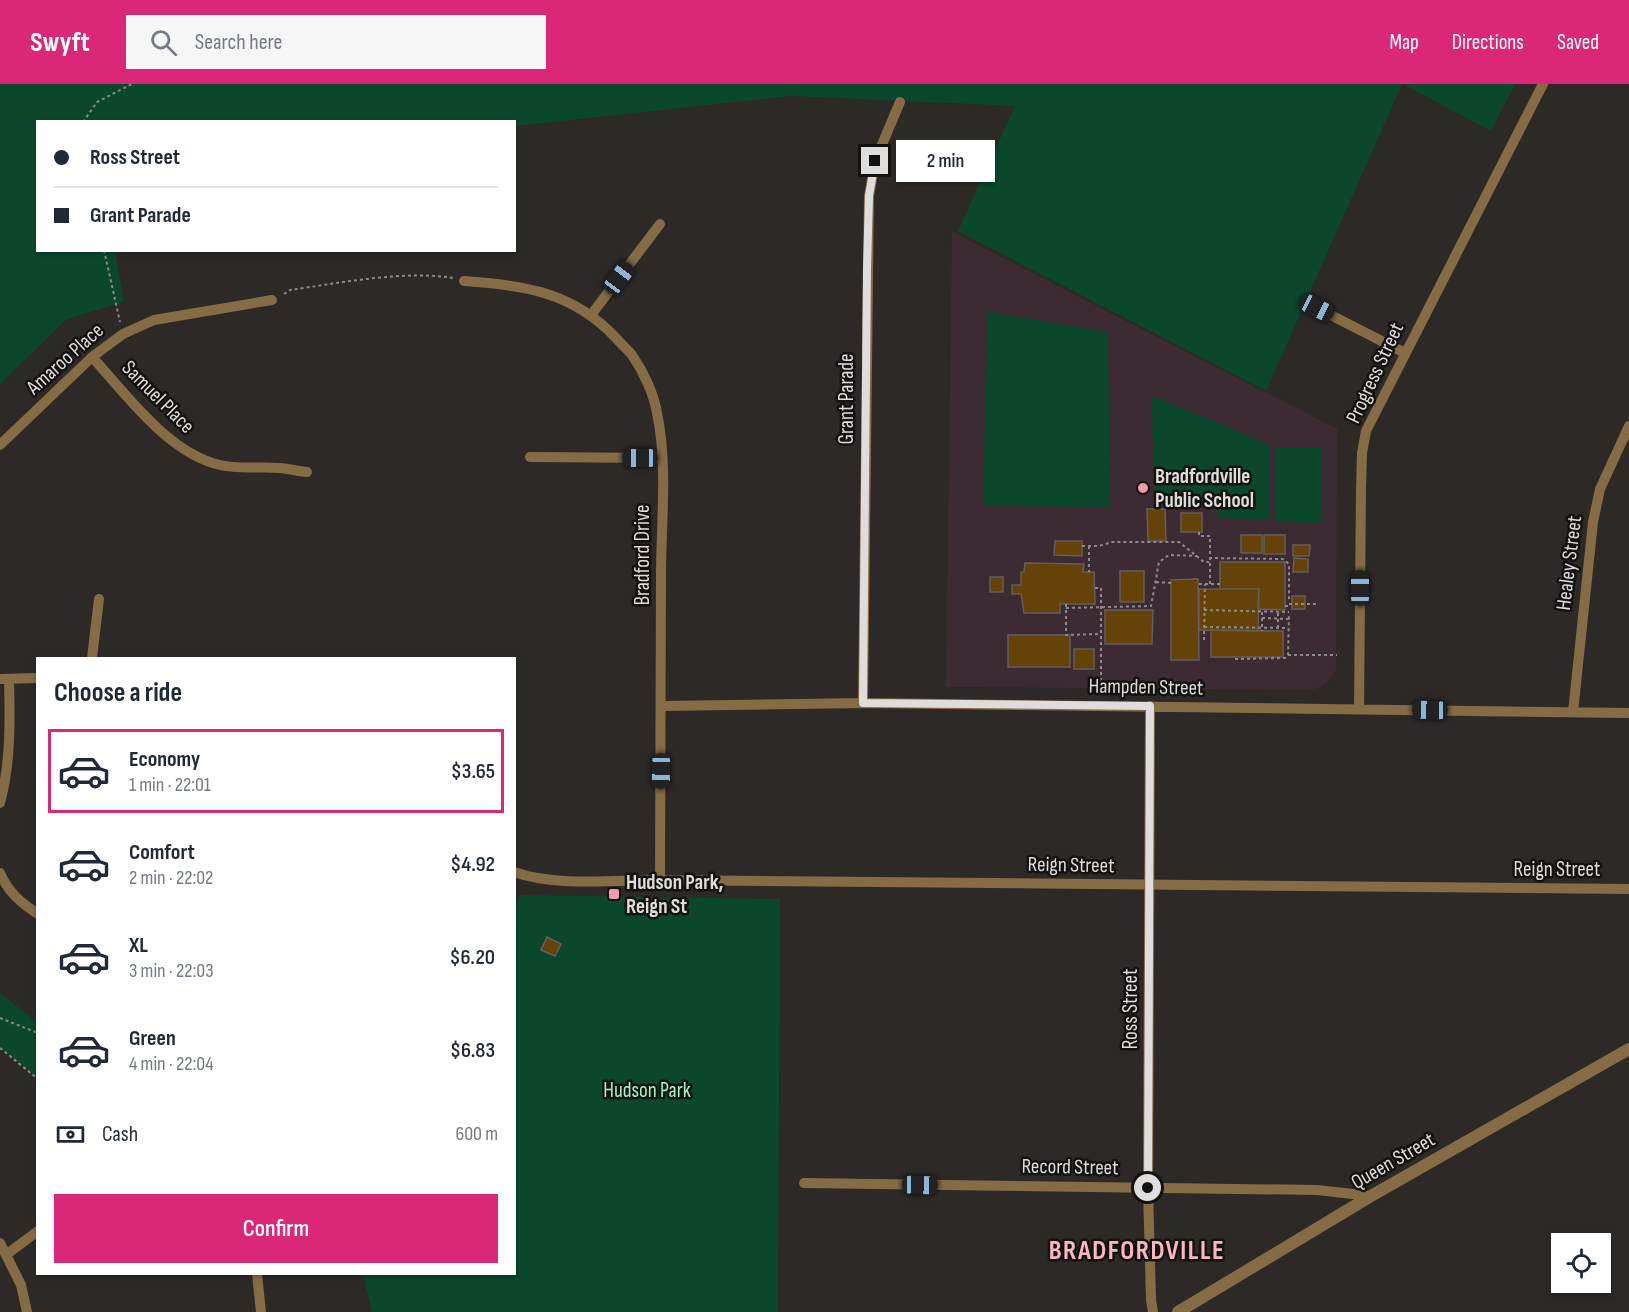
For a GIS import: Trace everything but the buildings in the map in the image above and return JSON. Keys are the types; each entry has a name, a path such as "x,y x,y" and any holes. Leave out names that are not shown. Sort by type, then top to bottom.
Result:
{"street":[{"name":"Progress Street","path":"1359,709 1362,453 1366,431 1543,84"},
{"name":"Grant Parade","path":"863,703 869,196 875,161 900,102"},
{"path":"591,315 660,224"},
{"name":"Bradford Drive","path":"464,280 502,283 533,289 562,298 591,315 631,354 645,378 657,412 662,458 660,880"},
{"name":"Amaroo Place","path":"0,445 92,357 123,334 154,320 272,300"},
{"path":"1317,308 1405,353"},
{"name":"Samuel Place","path":"92,357 160,431 177,446 197,457 218,465 245,469 278,468 307,472"},
{"name":"Healey Street","path":"1573,712 1593,522 1600,489 1629,426"},
{"path":"530,457 662,458"},
{"path":"92,657 99,599"},
{"path":"0,803 8,758 5,679 36,678"},
{"name":"Hampden Street","path":"662,706 863,703 1629,713"},
{"name":"Ross Street","path":"1150,706 1148,1188 1153,1312"},
{"path":"0,873 4,884 19,902 36,913"},
{"name":"Reign Street","path":"516,873 535,878 559,880 1629,889"},
{"name":"Queen Street","path":"1178,1312 1371,1196 1629,1048"},
{"name":"Record Street","path":"804,1183 1317,1190 1344,1191 1371,1196"},
{"path":"7,1254 36,1232"},
{"path":"0,1243 21,1285 27,1312"},
{"path":"257,1275 261,1312"}],"path":[{"path":"84,120 97,102 132,84"},
{"path":"104,252 123,334"},
{"path":"272,300 290,290 348,281 431,275 464,280"},
{"path":"1199,532 1199,536 1210,536 1210,584"},
{"path":"1082,546 1099,546 1112,542 1179,542 1204,562 1209,562"},
{"path":"1089,546 1089,573"},
{"path":"1258,553 1258,559"},
{"path":"1281,554 1281,559"},
{"path":"1101,634 1066,635 1066,606 1151,606 1159,562 1169,555 1197,556"},
{"path":"1209,558 1281,559 1289,564 1289,599"},
{"path":"1156,582 1171,583"},
{"path":"1199,584 1220,584"},
{"path":"1204,584 1204,640"},
{"path":"1095,588 1101,588 1101,688"},
{"path":"1288,605 1318,604"},
{"path":"1204,610 1289,613 1288,655"},
{"path":"1262,611 1262,629"},
{"path":"1278,611 1278,628"},
{"path":"1262,618 1289,619"},
{"path":"1204,627 1289,628"},
{"path":"1235,659 1285,658 1288,655 1336,656"},
{"path":"0,1018 36,1032"},
{"path":"0,1048 36,1077"}],"shaded area":[{"name":"Bradfordville Public School","path":"952,232 1337,429 1336,670 1326,683 1309,690 946,687"}],"green space":[{"path":"0,84 1402,84 1266,391 958,231 1015,106 791,96 516,126 516,120 36,120 36,252 115,252 124,302 67,319 0,384"},
{"path":"1403,84 1515,84 1491,131"},
{"path":"988,312 1108,332 1110,507 983,506"},
{"path":"1151,395 1269,445 1269,520 1218,518 1218,502 1155,499"},
{"path":"1276,447 1321,447 1321,523 1276,522"},
{"name":"Hudson Park","path":"520,895 780,899 778,1312 372,1312 363,1275 516,1275 516,902"},
{"path":"0,993 36,1021 36,1078 0,1047"}],"place":[{"name":"Bradfordville Public School","path":"1143,488"},
{"name":"Hudson Park, Reign St","path":"614,894"}],"district":[{"name":"BRADFORDVILLE","path":"1137,1251"}],"route":[{"path":"875,161 869,196 867,268 863,703 1150,706 1148,1188"}]}
